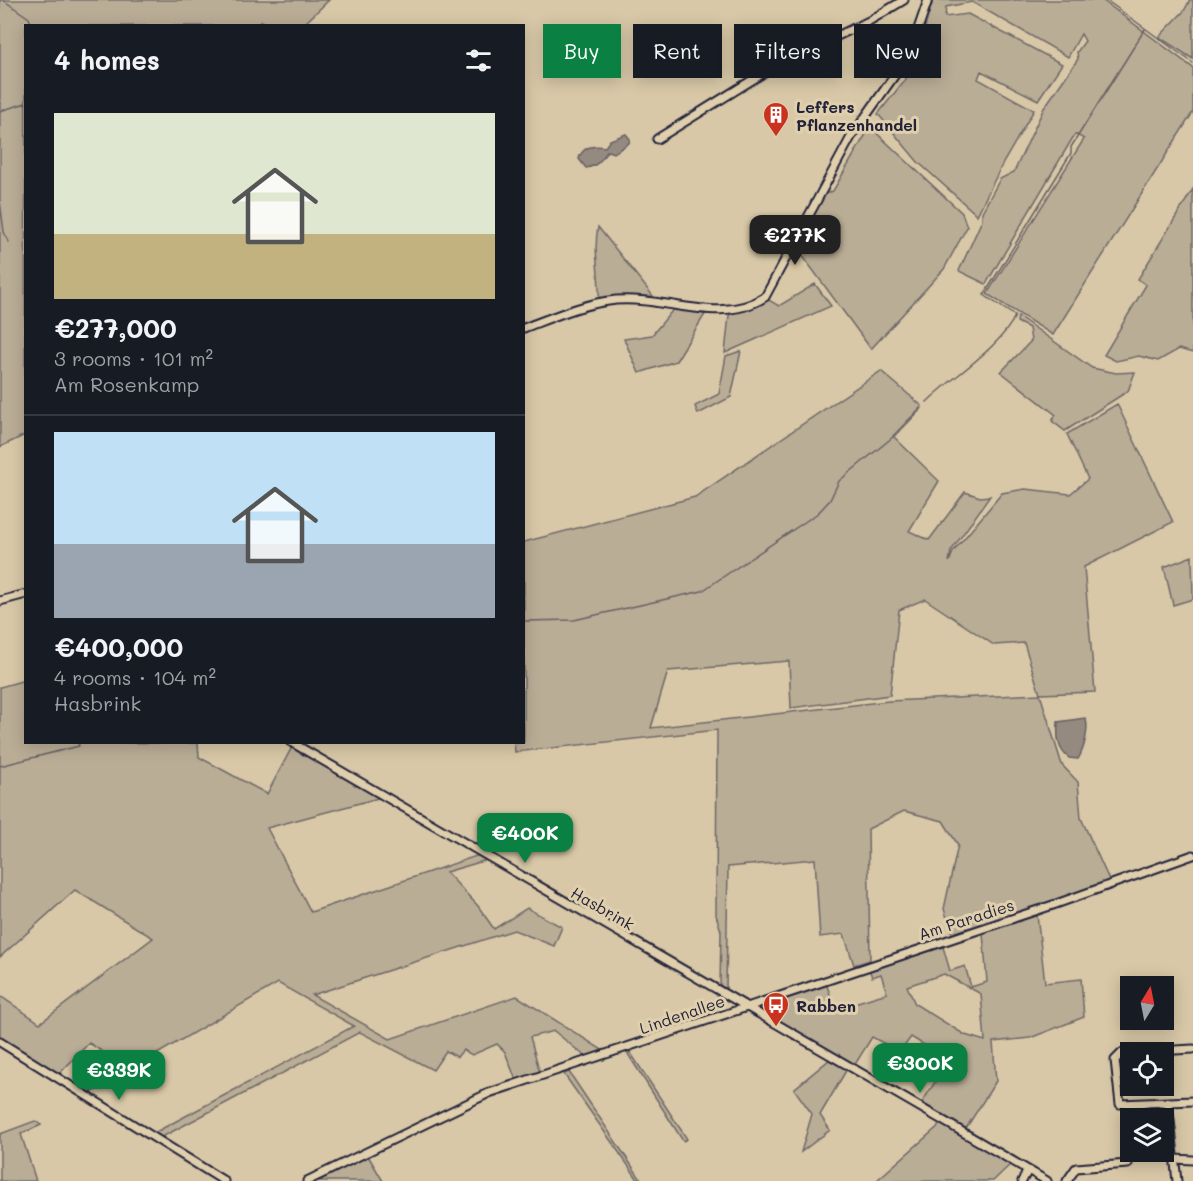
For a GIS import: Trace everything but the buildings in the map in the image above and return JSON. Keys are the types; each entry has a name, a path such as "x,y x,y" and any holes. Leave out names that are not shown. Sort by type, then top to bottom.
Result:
{"street":[{"path":"657,139 778,64 869,21 904,0"},
{"path":"525,328 603,302 646,300 723,311 742,308 765,297 851,137 909,55 928,0"},
{"path":"0,601 24,595"},
{"name":"Hasbrink","path":"294,744 747,1007"},
{"name":"Am Paradies","path":"747,1007 1063,902 1193,855"},
{"name":"Lindenallee","path":"307,1181 489,1093 747,1007 1047,1181"},
{"path":"0,1042 224,1181"},
{"path":"1193,1049 1122,1053 1116,1056 1120,1104 1193,1101"},
{"path":"1168,1103 1177,1181"},
{"path":"1175,1160 1193,1160"},
{"path":"1067,1181 1076,1167 1128,1164"},
{"path":"1022,1181 1028,1170"}],"shaded area":[{"path":"0,0 329,0 304,24 266,24 261,21 259,24 24,24 24,435 0,447"},
{"path":"933,0 1102,0 1193,68 1193,112 1053,335 987,294 1084,139 1075,134 986,284 959,271 982,220 982,212 1000,179 1014,172 1044,108 1078,59 1077,52 1085,41 1081,34 1068,57 972,2 946,7 945,17 968,14 1062,64 1038,100 981,71 978,79 1034,110 1003,163 977,215 918,162 878,114 906,78 941,78 941,24 926,24"},
{"path":"1190,0 1193,0 1193,59 1159,37 1184,11"},
{"path":"870,127 962,213 967,227 944,269 871,349 796,247 822,196 833,191"},
{"path":"626,134 630,139 629,143 614,153 607,151 593,166 586,168 579,159 585,149 596,146 605,147 610,140"},
{"path":"1193,189 1193,353 1179,349 1158,361 1139,356 1116,361 1104,355 1146,285 1138,279"},
{"path":"598,227 653,296 599,299 596,245"},
{"path":"815,284 831,306 725,353 729,315 767,299 779,306"},
{"path":"676,306 707,311 676,361 639,373 624,339 652,335"},
{"path":"1018,316 1092,368 1116,373 1135,372 1128,391 1065,431 1052,421 1056,415 1001,372 1031,341 1029,328 1017,322"},
{"path":"741,351 731,397 698,414 695,406 719,394 726,356"},
{"path":"881,371 922,406 893,436 939,481 909,531 929,540 965,492 980,497 990,496 951,551 949,562 953,552 1002,493 1025,489 1070,494 1088,479 1067,434 1117,404 1173,522 1084,567 1095,692 1040,694 1062,765 1078,782 1081,818 1110,882 953,935 944,909 958,845 943,821 904,811 868,829 870,960 854,965 844,934 820,937 815,859 728,867 726,989 720,986 721,931 716,915 717,730 515,752 514,744 525,744 525,542 695,497","holes":["925,599 994,645 1024,643 1040,694 889,701 651,728 668,671 789,661 791,708 890,695 899,610"]},
{"path":"1192,556 1193,599 1173,605 1164,567"},
{"path":"24,680 24,744 198,744 199,757 267,794 292,747 382,797 267,828 311,912 479,855 487,860 446,872 478,906 494,929 527,908 562,927 554,946 514,930 312,995 390,1039 517,996 604,1051 587,1058 554,1031 530,1037 540,1073 516,1080 505,1052 497,1044 472,1055 463,1050 457,1057 446,1051 433,1070 360,1032 160,1138 154,1133 354,1026 278,983 89,1094 83,1090 122,1064 89,1043 59,1074 0,1038 0,996 40,1023 153,938 75,890 0,957 0,687"},
{"path":"1085,718 1087,732 1082,750 1078,759 1069,758 1060,746 1058,722"},
{"path":"1037,915 1045,983 1081,979 1084,1017 1030,1038 993,1042 996,1081 965,1130 921,1104 949,1060 911,1037 900,1052 872,1037 854,1066 753,1007 826,983 835,1009 887,993 881,974 872,977 869,969 943,947 950,971 965,966 971,987 987,982 983,933","holes":["944,974 981,994 985,1041 965,1035 915,1004 907,986"]},
{"path":"630,1052 687,1139 683,1141 628,1054"},
{"path":"829,1060 847,1069 820,1115 830,1130 801,1152 812,1114 794,1089"},
{"path":"569,1072 642,1181 639,1181 564,1074"},
{"path":"35,1121 41,1125 21,1134 36,1181 0,1181 0,1134"},
{"path":"941,1124 1012,1163 993,1181 876,1181"},
{"path":"367,1154 383,1181 319,1181"}],"waterway":[{"path":"3,0 29,18 31,24"},
{"path":"1106,0 1193,63"},
{"path":"927,402 988,350 1008,328 1015,316 984,295 1071,153 1071,147 1145,29"},
{"path":"0,111 24,104"},
{"path":"0,201 4,232 9,242"},
{"path":"525,621 574,620 702,591 818,513 830,500 839,481 899,432 922,408"},
{"path":"0,766 79,746 78,744"}],"place":[{"name":"Leffers Pflanzenhandel","path":"776,138"},
{"name":"Rabben","path":"776,1028"}]}
